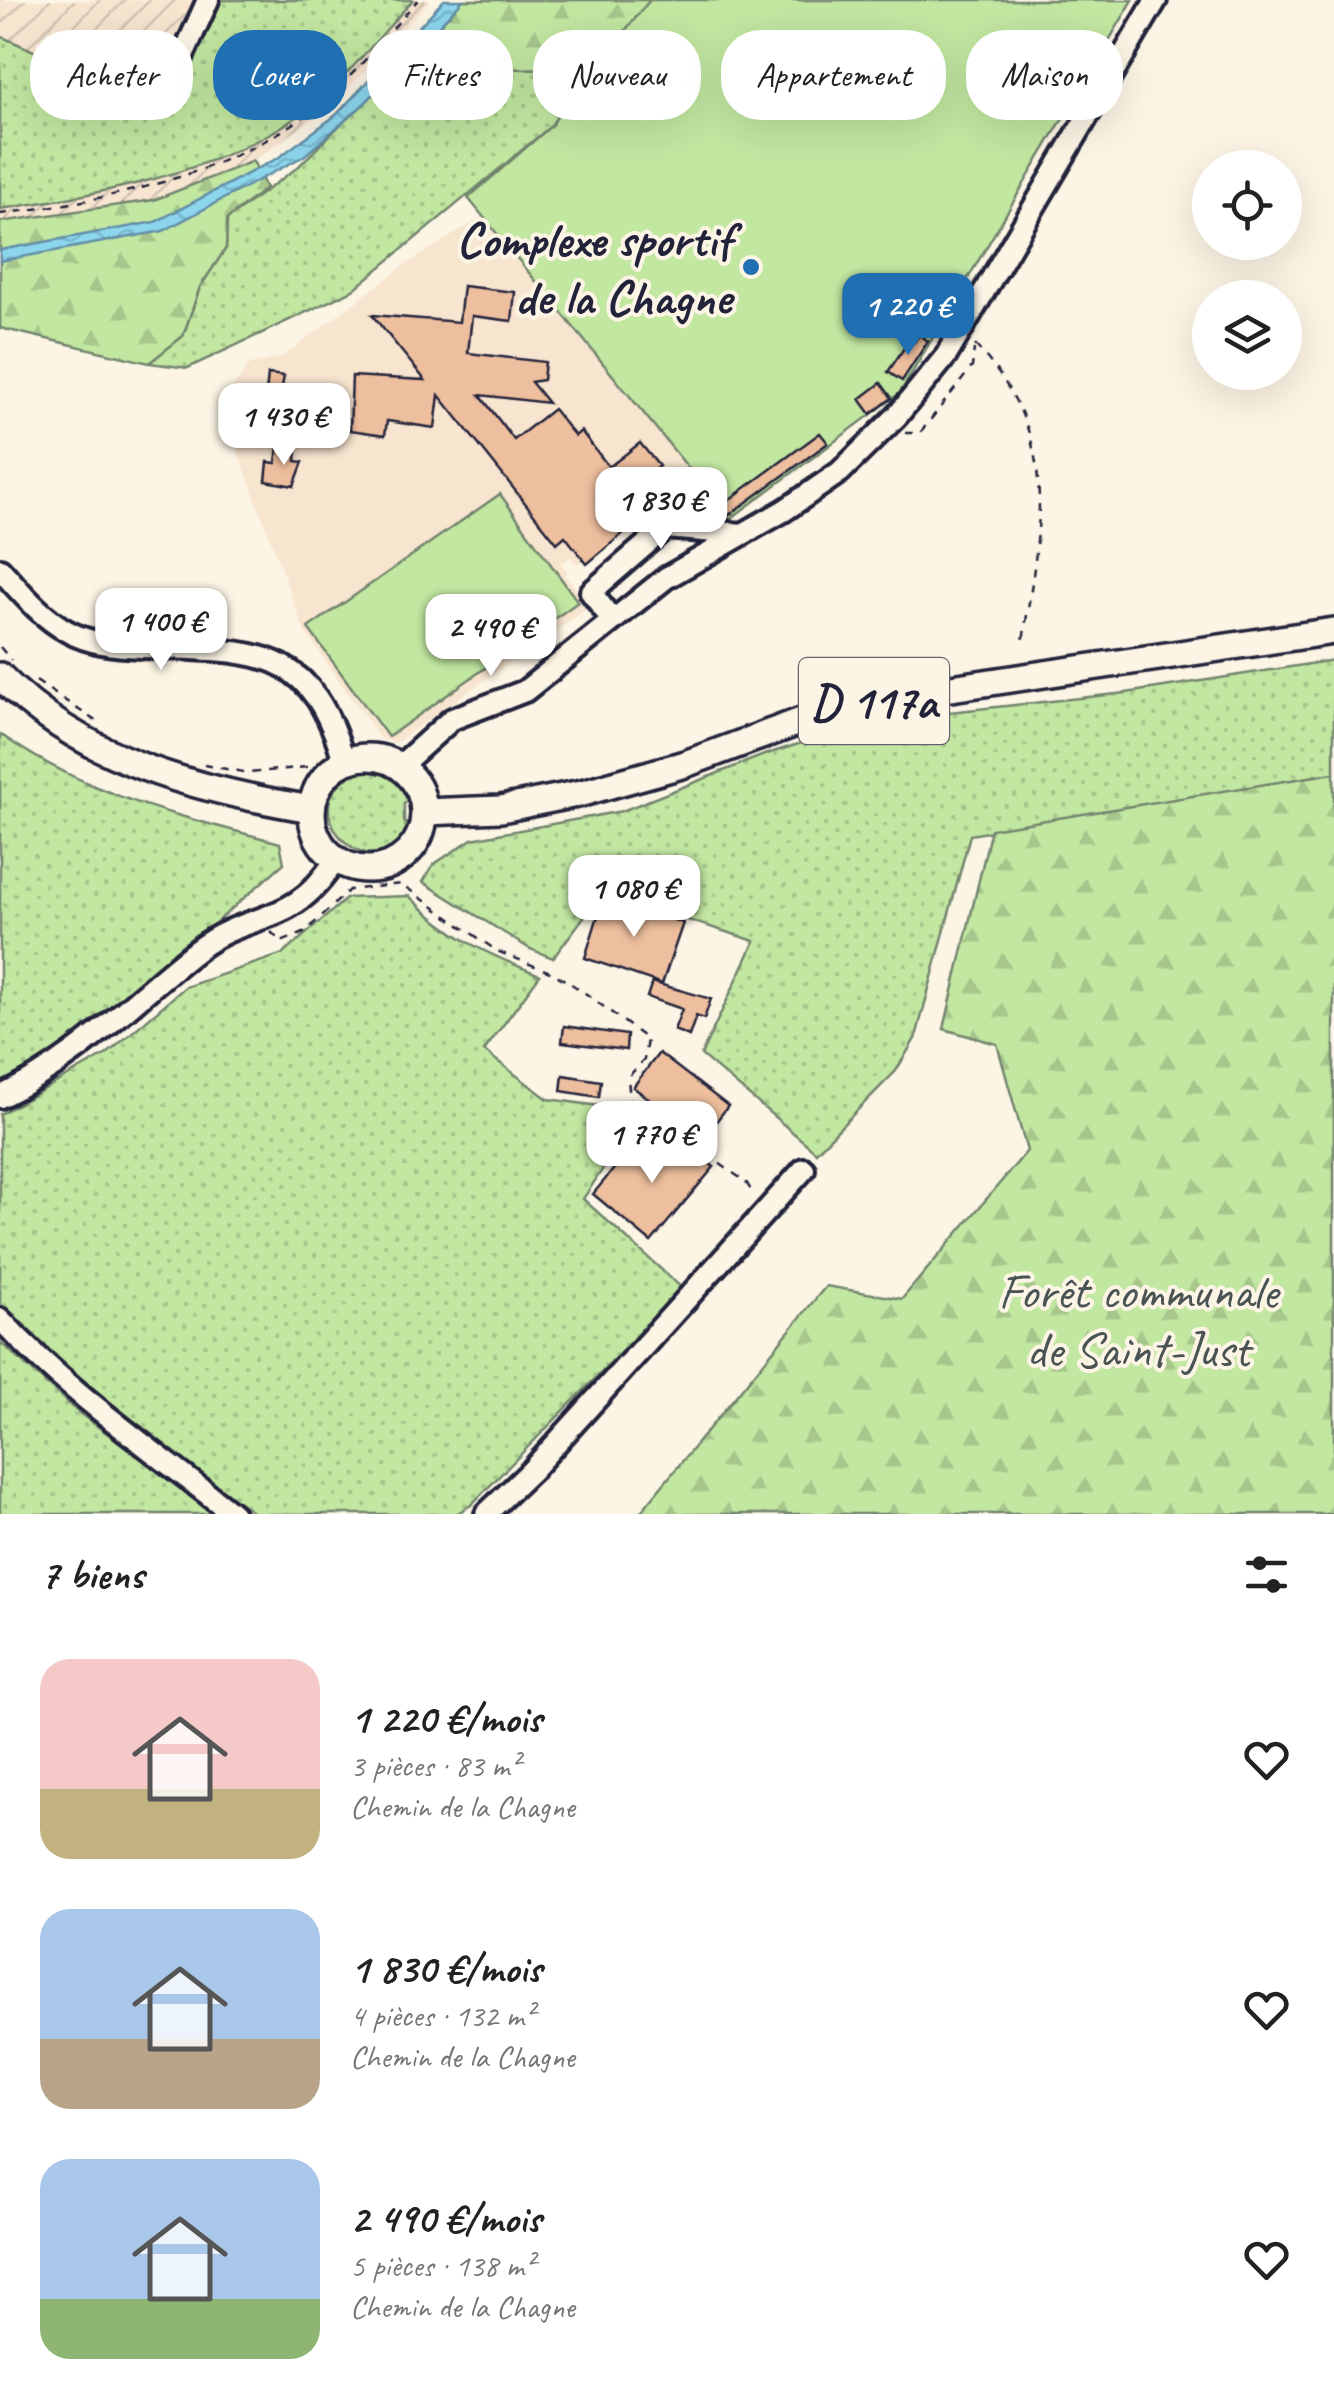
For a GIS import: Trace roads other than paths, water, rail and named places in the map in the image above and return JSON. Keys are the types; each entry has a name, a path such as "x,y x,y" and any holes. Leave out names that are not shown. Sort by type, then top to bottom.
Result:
{"main road":[{"name":"D 117a","path":"424,812 501,809 582,794 684,764 823,713 897,696 1334,631"},
{"path":"9,672 98,746 176,782 311,809"},
{"path":"363,756 400,766 418,786 424,812 410,850 388,866 361,869 336,859 317,837 311,809 320,782 338,765 363,756"}],"street":[{"path":"193,33 208,0"},
{"path":"400,766 452,719 526,691 666,578 744,534 840,472 897,416 946,356 1156,0"},
{"path":"612,620 592,592 665,528 744,534"},
{"path":"0,569 26,599 67,631 94,642 237,652 275,660 306,680 333,722 338,765"},
{"path":"0,1097 78,1053 200,947 291,908 317,890 336,859"},
{"path":"486,1514 532,1470 804,1169"},
{"path":"0,1320 47,1369 233,1514"}],"water":[{"path":"444,0 463,0 434,30 416,30"},
{"path":"367,82 367,101 347,119 347,103"},
{"path":"329,120 346,120 304,156 163,231 0,261 0,250 155,222 278,158"}],"place":[{"name":"Complexe sportif de la Chagne","path":"751,267"}],"park label":[{"name":"Forêt communale de Saint-Just","path":"1138,1319"}]}
